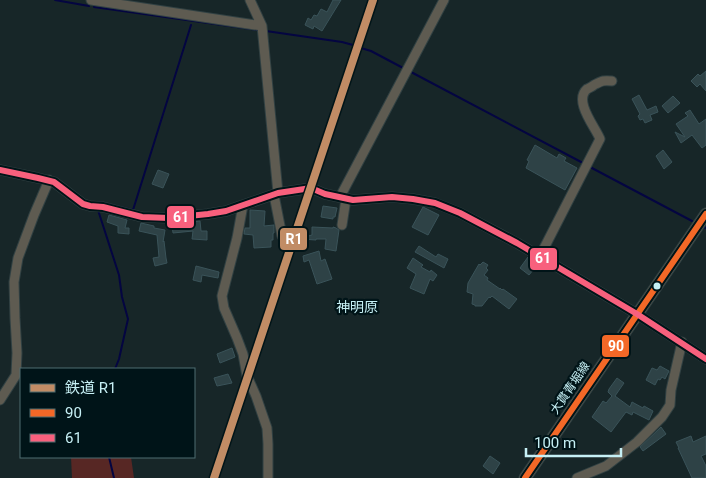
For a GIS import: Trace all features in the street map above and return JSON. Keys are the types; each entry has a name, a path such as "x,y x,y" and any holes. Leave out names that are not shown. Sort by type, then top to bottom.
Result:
{"main road":[{"name":"大貫青堀線","path":"525,478 706,214"}],"street":[{"path":"91,0 262,26"},
{"path":"250,0 262,26 276,194 282,236"},
{"path":"342,225 343,198 444,0"},
{"path":"540,256 600,139 584,108 583,95 586,90 604,80 612,81"},
{"path":"0,170 54,182 83,204 142,217 189,217 226,211 276,194 311,188 325,194 343,198 362,200 413,198 435,203 488,227 540,256 637,314 706,359"},
{"path":"0,400 19,375 14,282 18,258 49,180"},
{"path":"243,205 237,238 222,296 224,308 238,338 247,376 267,428 268,478"},
{"path":"577,478 606,466 637,442 662,416 670,405 671,390 682,342"}],"shaded area":[{"path":"71,458 131,458 134,478 72,478"}],"building":[{"path":"333,0 341,0 322,31 314,26 313,29 305,25 308,18 311,20 314,15 317,16 321,9 327,12"},
{"path":"706,71 706,91 700,84 697,87 691,81 698,74 700,76"},
{"path":"639,95 647,110 656,106 658,112 650,115 652,120 645,123 643,119 640,120 638,116 640,114 632,99"},
{"path":"673,96 680,103 668,113 662,106"},
{"path":"690,110 699,124 706,119 706,145 702,148 692,135 681,143 675,132 685,137 676,124 688,116 685,113"},
{"path":"535,145 557,158 559,154 566,158 564,161 577,168 565,190 526,168 529,161 527,160"},
{"path":"663,150 672,162 664,169 656,156"},
{"path":"158,170 169,174 163,188 152,184"},
{"path":"323,206 337,208 333,219 321,217"},
{"path":"423,207 439,215 428,235 412,227"},
{"path":"250,210 265,211 264,226 274,225 271,247 254,248 253,235 244,234 245,228 250,228"},
{"path":"109,215 127,220 125,228 129,228 129,234 118,233 118,226 107,222"},
{"path":"200,221 201,231 207,231 207,240 192,239 193,231 173,233 172,225"},
{"path":"141,223 165,230 163,242 167,263 155,266 153,258 159,257 157,235 139,231"},
{"path":"312,227 333,227 339,230 336,251 325,249 326,239 301,239 312,235"},
{"path":"419,246 436,257 438,254 448,259 444,268 415,252"},
{"path":"319,251 321,261 325,259 332,279 317,284 309,260 304,262 303,256"},
{"path":"528,257 538,264 529,275 520,268"},
{"path":"413,258 423,265 421,267 430,272 431,270 437,275 433,281 430,279 424,294 410,288 416,274 407,268"},
{"path":"483,262 488,265 486,268 488,270 484,275 488,278 487,280 517,299 509,309 492,296 482,306 472,304 473,294 467,292 468,283 479,264"},
{"path":"196,266 219,272 218,278 202,275 201,282 193,280"},
{"path":"232,348 235,357 220,363 217,354"},
{"path":"660,366 669,371 665,379 662,377 660,380 658,379 655,385 646,380 652,368 657,370"},
{"path":"228,374 232,383 217,386 214,378"},
{"path":"617,378 624,383 615,396 630,407 632,402 653,411 649,420 633,412 632,415 626,412 611,432 592,417 603,401 606,403 612,396 608,392"},
{"path":"661,427 666,434 643,451 640,447"},
{"path":"691,436 693,442 706,436 706,454 701,456 706,466 706,478 692,478 678,448 676,442"},
{"path":"490,456 500,463 493,474 483,466"}],"waterway":[{"path":"55,0 89,6"},
{"path":"94,7 258,30"},
{"path":"99,202 133,210 191,25"},
{"path":"266,31 353,45"},
{"path":"361,48 371,51 405,69"},
{"path":"411,72 583,163"},
{"path":"590,167 692,221"},
{"path":"98,210 119,275 128,319 115,368"},
{"path":"109,458 114,478"}],"rail line":[{"name":"R1","path":"214,478 373,0"}],"transit line":[{"name":"61","path":"0,170 54,182 83,204 142,217 169,218 226,211 278,193 311,188 325,194 353,200 392,197 435,203 460,213 517,243 637,314 706,359"},
{"name":"90","path":"525,478 706,214"}],"district":[{"name":"神明原","path":"357,307"}]}
